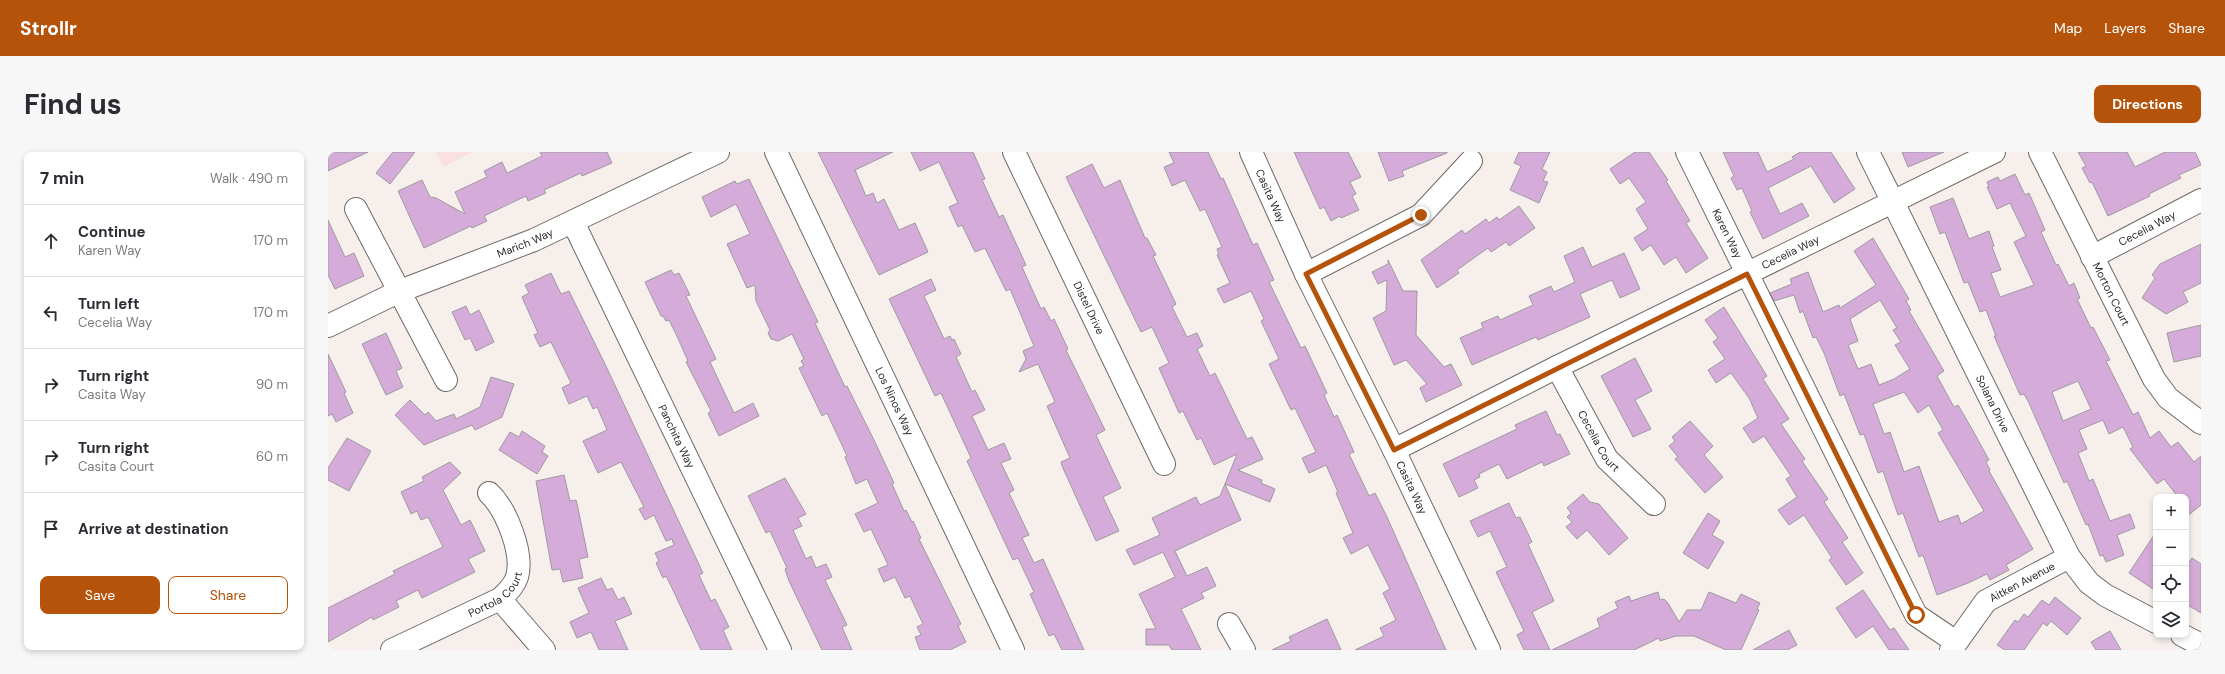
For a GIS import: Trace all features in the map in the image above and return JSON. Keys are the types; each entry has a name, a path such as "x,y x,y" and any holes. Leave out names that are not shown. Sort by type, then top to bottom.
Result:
{"street":[{"name":"Marich Way","path":"328,326 400,291 534,240 718,152"},
{"name":"Los Ninos Way","path":"776,152 1013,650"},
{"name":"Distel Drive","path":"1014,152 1164,464"},
{"name":"Casita Way","path":"1251,152 1306,274 1394,450 1489,650"},
{"name":"Karen Way","path":"1687,152 1916,615 1954,646"},
{"name":"Solana Drive","path":"1868,152 2069,557 2089,583 2105,595 2153,620"},
{"name":"Cecelia Way","path":"1394,450 1557,367 1994,152"},
{"name":"Morton Court","path":"2040,152 2154,379 2168,398 2195,413"},
{"path":"1306,274 1421,215 1471,161"},
{"name":"Cecelia Way","path":"2092,256 2201,200"},
{"path":"356,209 446,380"},
{"name":"Panchita Way","path":"573,222 780,650"},
{"name":"Cecelia Court","path":"1557,367 1607,458 1654,504"},
{"name":"Portola Court","path":"392,650 500,599 507,593 517,577 518,566 511,530 501,507 490,493"},
{"name":"Aitken Avenue","path":"1954,646 1986,601 2069,557"},
{"path":"500,599 544,650"},
{"path":"1229,624 1244,650"},
{"path":"2173,650 2180,638"},
{"path":"2188,638 2201,645"}],"shaded area":[{"path":"436,152 473,152 443,167"}],"building":[{"path":"328,152 368,152 328,171"},
{"path":"393,152 415,152 390,184 376,173"},
{"path":"540,152 607,152 612,163 582,176 581,173 544,190 546,193 528,201 526,196 484,216 487,221 472,228 471,226 424,248 398,191 422,180 430,197 436,198 465,214 455,192 487,177 484,171 502,162 507,173 542,156"},
{"path":"818,152 893,152 855,170 866,196 873,193 877,203 884,199 899,230 915,223 928,252 879,275"},
{"path":"911,152 973,152 985,179 982,180 999,217 1003,215 1026,265 1022,267 1041,309 1044,307 1051,321 1054,319 1068,349 1066,350 1105,430 1096,435 1121,488 1103,497 1119,531 1096,541 1062,466 1061,462 1070,458 1047,406 1055,402 1038,364 1019,372 1026,359 1023,351 1034,346 1010,289 1006,291 985,248 975,252 962,225 958,227 949,207 958,203 939,162 920,171"},
{"path":"1169,152 1208,152 1221,179 1223,178 1253,245 1257,243 1274,280 1269,282 1301,348 1305,346 1327,393 1324,395 1334,417 1337,415 1354,452 1349,454 1369,496 1375,493 1387,517 1446,650 1355,650 1384,636 1380,628 1396,620 1383,593 1390,589 1368,545 1351,554 1343,538 1353,533 1326,465 1309,473 1302,458 1316,452 1295,408 1291,410 1269,364 1279,359 1261,321 1264,319 1251,291 1224,303 1217,289 1230,283 1217,255 1219,254 1217,249 1222,247 1205,209 1200,211 1185,180 1172,186 1164,167 1174,163"},
{"path":"1294,152 1348,152 1361,177 1350,182 1356,194 1352,196 1359,210 1341,218 1340,216 1331,221 1324,207 1320,209"},
{"path":"1378,152 1447,153 1402,171 1404,176 1389,181"},
{"path":"1519,152 1550,152 1542,169 1547,172 1543,181 1548,182 1539,203 1510,190 1521,166 1514,163"},
{"path":"1635,152 1649,152 1668,180 1666,181 1690,221 1686,223 1708,258 1686,273 1676,257 1664,265 1651,245 1642,251 1634,238 1648,229 1636,209 1646,202 1629,178 1620,184 1610,169"},
{"path":"1723,152 1758,152 1767,172 1794,159 1792,157 1800,152 1831,152 1855,189 1834,203 1811,166 1768,188 1780,214 1802,203 1809,216 1763,239 1750,212 1752,211 1742,188 1737,190 1731,178 1734,176"},
{"path":"1902,152 1944,152 1908,167"},
{"path":"2078,152 2127,152 2135,167 2165,152 2195,152 2201,165 2179,175 2181,178 2149,194 2150,196 2108,216 2092,182 2090,183 2082,168 2086,166"},
{"path":"1092,164 1104,188 1120,180 1145,238 1147,238 1156,255 1153,256 1176,304 1172,307 1187,337 1197,333 1203,346 1197,349 1210,376 1215,373 1247,439 1252,437 1263,459 1238,470 1262,480 1261,483 1275,489 1270,502 1225,484 1237,454 1214,465 1201,438 1197,440 1183,411 1179,413 1159,368 1169,363 1152,327 1141,332 1066,177"},
{"path":"2015,174 2025,195 2029,193 2045,230 2041,232 2056,265 2058,264 2069,286 2074,283 2080,298 2077,299 2091,328 2093,327 2110,360 2106,361 2133,415 2138,412 2150,438 2159,431 2171,447 2178,442 2194,462 2201,456 2201,505 2189,515 2189,494 2176,494 2164,479 2157,484 2130,449 2133,447 2123,427 2109,434 2103,420 2079,430 2087,449 2078,453 2089,481 2093,479 2110,521 2130,514 2135,528 2117,535 2124,555 2106,562 2103,555 2100,556 2088,524 2086,525 2067,481 2064,483 2029,403 2024,394 2020,395 1994,336 1996,336 1986,310 1980,312 1968,282 1964,283 1945,232 1940,234 1930,207 1953,198 1969,239 1989,231 1994,246 1992,247 2001,270 1991,273 2000,297 2034,285 2014,242 2026,236 2010,203 1997,209 1987,187 1989,187 1987,182 1998,177 2000,181","holes":["2078,381 2091,409 2063,421 2052,392"]},
{"path":"749,179 818,322 815,323 845,387 847,386 874,440 894,483 892,484 904,511 906,510 912,522 913,521 921,538 919,539 961,624 958,626 966,642 950,650 920,650 915,637 921,635 917,627 923,624 910,596 905,598 895,577 884,582 878,569 888,565 871,529 864,532 855,514 878,503 867,479 856,484 845,457 847,456 827,413 822,416 799,368 804,366 801,361 804,359 792,334 778,341 771,339 768,333 770,330 756,301 755,285 747,288 727,244 750,234 736,204 711,217 702,197 735,181 737,184"},
{"path":"1519,206 1535,228 1509,246 1506,242 1491,252 1488,248 1457,270 1459,273 1437,288 1421,260 1462,230 1465,234 1486,219 1489,223 1497,217 1499,220"},
{"path":"328,220 345,257 354,253 364,276 335,289 328,275"},
{"path":"1873,238 1909,299 1906,301 1911,310 1909,311 1944,371 1937,376 1954,407 1958,405 1972,429 1989,460 1986,462 1990,470 1989,471 2033,549 2006,565 2009,570 1990,580 1987,574 1937,595 1923,555 1919,557 1903,513 1898,515 1883,471 1878,473 1864,434 1860,435 1844,394 1840,396 1824,353 1816,337 1813,338 1803,311 1800,313 1794,295 1774,301 1770,293 1792,284 1790,279 1808,272 1823,312 1839,305 1840,308 1876,285 1854,251","holes":["1880,300 1897,328 1893,330 1901,342 1895,345 1910,369 1894,379 1879,385 1871,364 1858,369 1848,345 1858,341 1850,319","1904,392 1918,413 1929,405 1943,430 1938,433 1984,511 1961,524 1958,515 1939,522 1919,466 1904,472 1890,432 1884,434 1873,404"]},
{"path":"2201,244 2201,283 2183,292 2188,302 2166,314 2142,298 2155,278 2152,275 2160,264"},
{"path":"1583,247 1592,267 1624,253 1640,289 1620,298 1612,280 1580,294 1590,317 1538,340 1536,337 1472,365 1460,338 1483,328 1481,323 1498,316 1500,320 1533,305 1529,296 1551,286 1554,292 1575,282 1564,256"},
{"path":"1388,260 1403,291 1417,291 1416,335 1444,367 1451,364 1462,385 1426,402 1420,388 1427,384 1406,360 1394,365 1373,318 1386,311 1387,280 1378,284 1372,272 1388,264"},
{"path":"671,270 674,275 679,273 690,295 686,296 716,359 710,362 734,413 753,403 759,416 719,436 708,413 711,411 686,362 688,361 676,334 669,320 666,321 663,316 661,316 645,282"},
{"path":"551,273 561,294 569,291 605,364 703,573 699,575 711,601 715,599 729,627 723,630 732,650 701,650 666,576 663,578 656,563 659,561 655,553 674,545 672,539 666,541 654,515 645,520 639,509 644,507 621,462 598,473 583,441 607,430 597,407 593,409 587,396 569,404 562,388 571,383 551,342 540,347 534,335 538,333 522,297 529,293 525,285"},
{"path":"931,279 936,290 924,296 944,339 950,336 952,340 954,339 961,354 956,357 972,392 975,390 985,410 972,416 988,450 1004,443 1011,459 1001,463 1014,490 1009,493 1029,535 1022,538 1034,563 1043,559 1084,650 1062,650 1054,634 1049,636 1030,594 1034,592 1018,558 1013,560 967,461 971,458 941,393 935,396 889,299"},
{"path":"466,306 470,315 479,310 494,342 476,351 470,338 465,340 452,312"},
{"path":"1724,307 1767,376 1763,379 1789,419 1781,424 1805,459 1802,461 1828,499 1824,502 1848,538 1842,542 1863,573 1846,585 1829,560 1832,558 1804,515 1789,525 1778,510 1797,497 1786,479 1791,476 1764,436 1753,443 1743,428 1758,418 1749,398 1731,373 1716,383 1708,370 1725,359 1713,342 1718,338 1705,320"},
{"path":"2201,325 2201,356 2174,362 2167,333"},
{"path":"386,333 402,368 396,371 403,387 386,395 362,344"},
{"path":"328,354 346,392 344,393 353,413 336,422 332,414 328,416"},
{"path":"1635,358 1652,391 1635,400 1651,429 1633,437 1601,376"},
{"path":"491,377 514,384 502,417 475,430 472,425 424,445 395,415 410,400 425,415 428,412 436,421 454,414 456,419 480,407"},
{"path":"1546,411 1557,435 1560,434 1570,454 1544,466 1542,462 1507,479 1499,464 1479,474 1480,477 1474,480 1478,488 1459,497 1443,464 1517,429 1515,425"},
{"path":"1690,421 1713,446 1704,455 1723,477 1705,493 1675,459 1678,457 1669,446 1675,441 1672,437"},
{"path":"522,431 545,446 542,452 548,456 537,474 499,450 510,432 519,437"},
{"path":"347,438 371,451 349,491 328,480 328,468"},
{"path":"450,462 461,473 443,490 461,525 470,520 485,551 468,559 475,572 422,598 418,590 396,601 399,607 373,620 372,617 328,642 328,608 395,574 393,571 443,547 428,517 421,520 417,511 411,514 401,492 424,481 422,477"},
{"path":"564,475 570,501 576,500 588,557 579,559 583,578 563,582 560,569 552,570 536,481"},
{"path":"785,478 806,514 798,518 802,526 793,530 806,559 811,556 816,568 826,564 832,577 825,580 847,625 842,627 852,650 822,650 789,581 785,569 787,568 770,531 766,533 748,496"},
{"path":"1225,484 1241,520 1175,551 1187,576 1207,567 1216,586 1201,593 1204,598 1181,609 1201,650 1172,650 1169,645 1146,645 1146,629 1156,629 1139,594 1175,577 1163,552 1134,565 1126,550 1160,535 1152,518 1196,497 1200,505 1220,496"},
{"path":"1583,494 1590,502 1599,504 1628,538 1609,555 1587,530 1577,539 1566,527 1572,522 1567,517 1571,513 1567,508"},
{"path":"1509,503 1516,518 1520,517 1532,542 1528,544 1554,601 1532,612 1550,650 1524,650 1517,635 1524,631 1496,572 1507,567 1490,531 1478,537 1470,521"},
{"path":"1708,513 1720,521 1712,535 1724,542 1708,569 1683,553"},
{"path":"2153,537 2153,589 2129,573"},
{"path":"2192,558 2201,564 2201,613 2189,606 2189,562"},
{"path":"601,578 607,590 612,588 618,600 624,597 632,614 615,621 628,650 599,650 591,632 577,638 570,622 589,613 578,588"},
{"path":"1863,590 1890,630 1894,628 1909,650 1889,650 1873,626 1856,638 1836,608"},
{"path":"1658,592 1660,600 1664,599 1668,603 1679,622 1687,610 1701,610 1709,592 1736,603 1741,594 1760,603 1757,609 1759,610 1741,650 1726,650 1694,636 1676,636 1660,641 1659,638 1634,650 1552,650 1600,627 1597,619 1618,608 1615,602 1629,596 1631,601"},
{"path":"2055,597 2081,618 2067,635 2051,621 2047,626 2043,623 2024,650 2005,650 1997,645 2015,620 2018,622 2024,614 2028,617 2042,600 2049,605"},
{"path":"1327,619 1341,650 1272,650 1291,641 1289,637"},
{"path":"1789,630 1797,645 1787,650 1753,650"},
{"path":"2110,631 2121,650 2096,650 2091,642"}],"route":[{"path":"1421,215 1306,274 1394,450 1557,367 1747,274 1916,615"}]}
